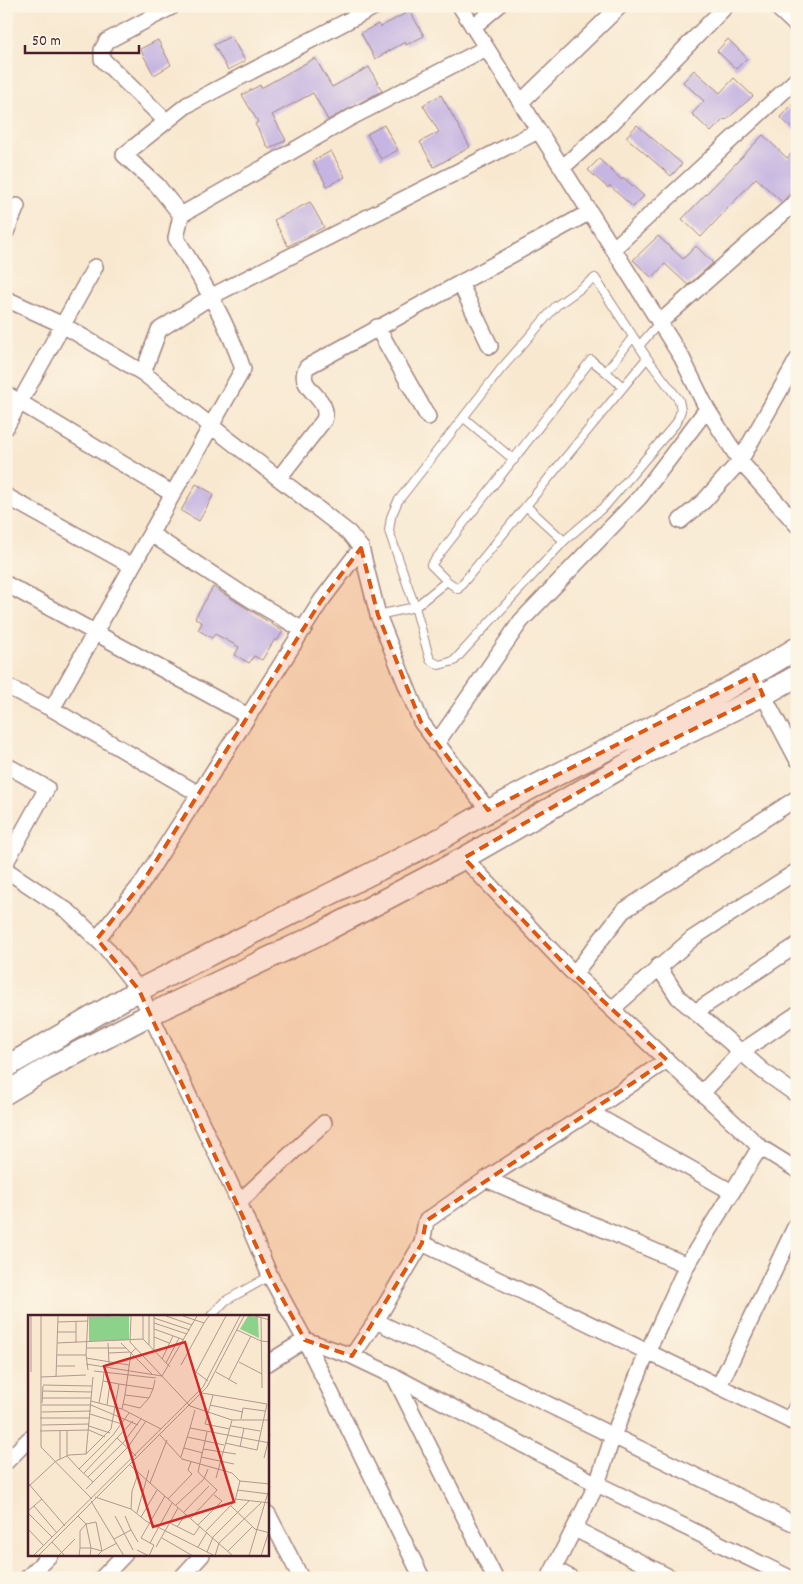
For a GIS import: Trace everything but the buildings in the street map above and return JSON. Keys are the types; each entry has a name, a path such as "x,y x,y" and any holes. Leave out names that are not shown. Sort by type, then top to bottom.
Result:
{"street":[{"path":"166,121 102,59 102,50 107,41 173,6"},
{"path":"181,215 157,185 124,155 187,105 376,6"},
{"path":"460,6 682,358 708,409 740,461 765,491 795,517"},
{"path":"473,27 498,6"},
{"path":"521,102 620,6"},
{"path":"562,168 612,123 726,6"},
{"path":"780,6 797,22"},
{"path":"52,709 243,369 232,338 212,296 176,238 181,215 350,118 486,48"},
{"path":"613,249 797,79"},
{"path":"143,373 159,330 212,296 538,131"},
{"path":"659,322 797,201"},
{"path":"6,232 18,206"},
{"path":"279,478 324,420 326,413 323,405 304,380 303,374 308,367 377,327 590,212"},
{"path":"6,427 95,267"},
{"path":"460,282 490,346"},
{"path":"6,299 63,325 143,373 348,533 361,548 378,615 421,722 488,810"},
{"path":"377,327 428,418"},
{"path":"680,521 704,501 740,461 797,360"},
{"path":"6,394 173,494"},
{"path":"436,744 521,621 640,497 708,409"},
{"path":"6,496 132,566"},
{"path":"151,534 250,599 303,630"},
{"path":"97,939 142,883 303,630 361,548"},
{"path":"6,584 96,631 248,716"},
{"path":"6,1067 139,990 444,837 488,810 754,675 797,648"},
{"path":"754,675 797,759"},
{"path":"6,1093 46,1069 151,1014 309,939 464,858 658,747 797,676"},
{"path":"6,686 52,709 198,794"},
{"path":"6,765 47,788 6,862"},
{"path":"574,974 623,911 797,798"},
{"path":"464,858 574,974 760,1147 797,1170"},
{"path":"6,870 69,912 97,939 139,990 239,1202 270,1276 304,1340 422,1578"},
{"path":"612,1008 658,966 693,938 797,871"},
{"path":"695,1012 797,945"},
{"path":"658,966 678,997 763,1071 797,1095"},
{"path":"702,1093 741,1052 796,1015"},
{"path":"352,1356 376,1321 422,1243 426,1221 486,1179 667,1060"},
{"path":"590,1112 732,1192"},
{"path":"239,1202 324,1124"},
{"path":"571,1578 552,1573 597,1484 613,1436 647,1353 688,1265 760,1147"},
{"path":"486,1179 688,1265"},
{"path":"718,1386 797,1224"},
{"path":"422,1243 793,1423 797,1406"},
{"path":"376,1321 797,1526"},
{"path":"304,1340 352,1356 394,1376 755,1570 790,1578"},
{"path":"269,1362 304,1340"},
{"path":"394,1376 495,1578"},
{"path":"6,1462 28,1440"},
{"path":"269,1516 301,1578"},
{"path":"575,1529 665,1577"},
{"path":"27,1578 49,1556"},
{"path":"102,1578 123,1556"},
{"path":"181,1578 201,1556"}],"lane":[{"path":"595,278 633,337 679,400 681,410 677,422 606,505 564,541 454,661 439,665 430,660 415,607 389,531 390,517 398,502 501,369 556,306 595,278"},
{"path":"639,346 659,322"},
{"path":"606,372 633,337"},
{"path":"623,387 591,360 431,565 447,581 458,589 647,358"},
{"path":"464,418 514,460"},
{"path":"526,506 564,541"},
{"path":"378,615 415,607 447,581"},
{"path":"212,1315 225,1301 270,1276"}],"highlighted area":[{"path":"361,548 378,615 421,722 488,810 754,675 763,695 657,747 464,858 574,974 667,1060 426,1221 422,1243 352,1356 305,1340 270,1276 139,990 97,939 142,883 321,601"}]}
